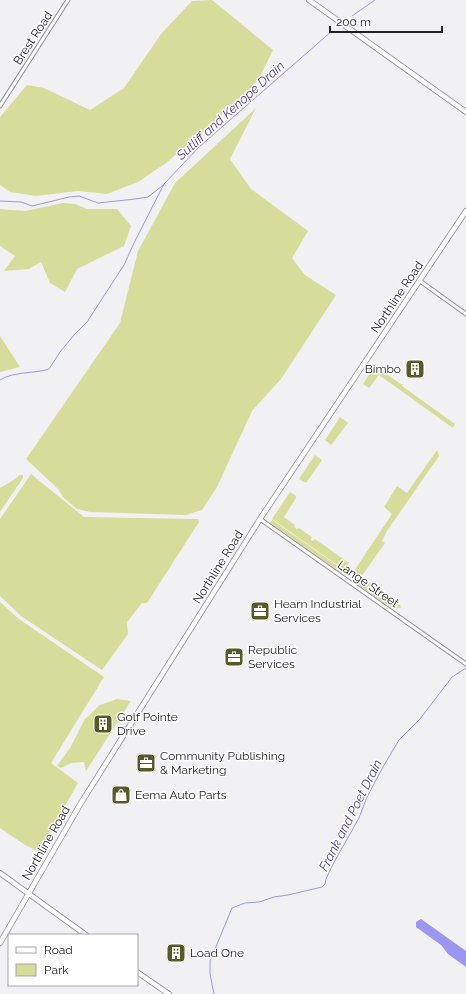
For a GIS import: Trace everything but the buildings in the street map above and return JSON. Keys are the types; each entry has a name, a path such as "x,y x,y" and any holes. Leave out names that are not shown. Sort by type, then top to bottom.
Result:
{"main road":[{"path":"309,0 466,112"},
{"name":"Northline Road","path":"0,943 84,798 260,519 466,211"},
{"path":"0,873 85,934"},
{"path":"138,973 168,994"}],"street":[{"name":"Brest Road","path":"0,106 68,0"},
{"path":"420,281 466,314"},
{"name":"Lange Street","path":"260,519 466,664"}],"green space":[{"path":"212,0 273,50 259,79 235,104 166,163 138,182 107,194 78,191 36,196 10,192 0,185 0,117 27,85 44,88 90,110 124,88 161,34 192,1"},
{"path":"256,108 230,159 251,189 308,231 292,258 305,275 336,295 281,379 252,411 217,487 202,510 186,515 90,512 77,509 63,497 58,489 26,459 120,323 138,251 175,183"},
{"path":"63,203 75,204 87,209 117,209 131,226 124,246 77,269 65,292 50,283 41,262 29,269 4,271 15,256 0,246 0,209 25,211"},
{"path":"0,336 20,367 0,372"},
{"path":"376,364 379,369 403,384 402,386 455,424 453,428 379,375 369,388 363,384"},
{"path":"340,417 348,423 331,445 325,440"},
{"path":"437,450 439,456 387,531 382,541 385,543 361,577 399,604 401,607 397,609 387,605 353,581 354,571 392,514 384,507 397,486 407,493"},
{"path":"315,455 322,460 306,483 299,479"},
{"path":"31,474 84,517 198,519 199,522 147,603 142,603 127,622 128,634 102,670 21,616 0,596 0,519"},
{"path":"20,475 23,475 23,478 0,512 0,488"},
{"path":"290,492 296,496 296,498 284,517 295,525 294,527 297,529 299,528 312,537 311,540 313,541 315,539 349,563 345,569 346,571 272,519"},
{"path":"272,520 345,571 343,573 340,572 270,523"},
{"path":"0,602 19,619 104,677 51,763 78,783 39,852 25,845 0,828"},
{"path":"117,699 131,701 86,771 84,762 71,763 61,768 57,766 70,748 85,719 100,705"}],"shaded area":[{"path":"421,919 466,951 466,967 448,954 441,945 416,927 416,922"}],"waterway":[{"name":"Sutliff and Kenope Drain","path":"352,16 375,0"},
{"name":"Sutliff and Kenope Drain","path":"0,380 11,375 49,369 60,352 87,322 124,265 164,184 199,147 332,31"},
{"path":"0,201 21,202 32,206 79,196 98,203 148,197 162,186"},
{"name":"Frank and Poet Drain","path":"214,994 210,974 210,961 232,908 245,903 259,902 274,897 322,887 325,884 333,864 359,818 367,797 399,740 420,719 452,677 466,668"}],"place":[{"name":"Bimbo","path":"415,369"},
{"name":"Hearn Industrial Services","path":"260,611"},
{"name":"Republic Services","path":"234,657"},
{"name":"Golf Pointe Drive","path":"103,724"},
{"name":"Community Publishing & Marketing","path":"146,763"},
{"name":"Eema Auto Parts","path":"121,795"},
{"name":"Load One","path":"176,953"}]}
